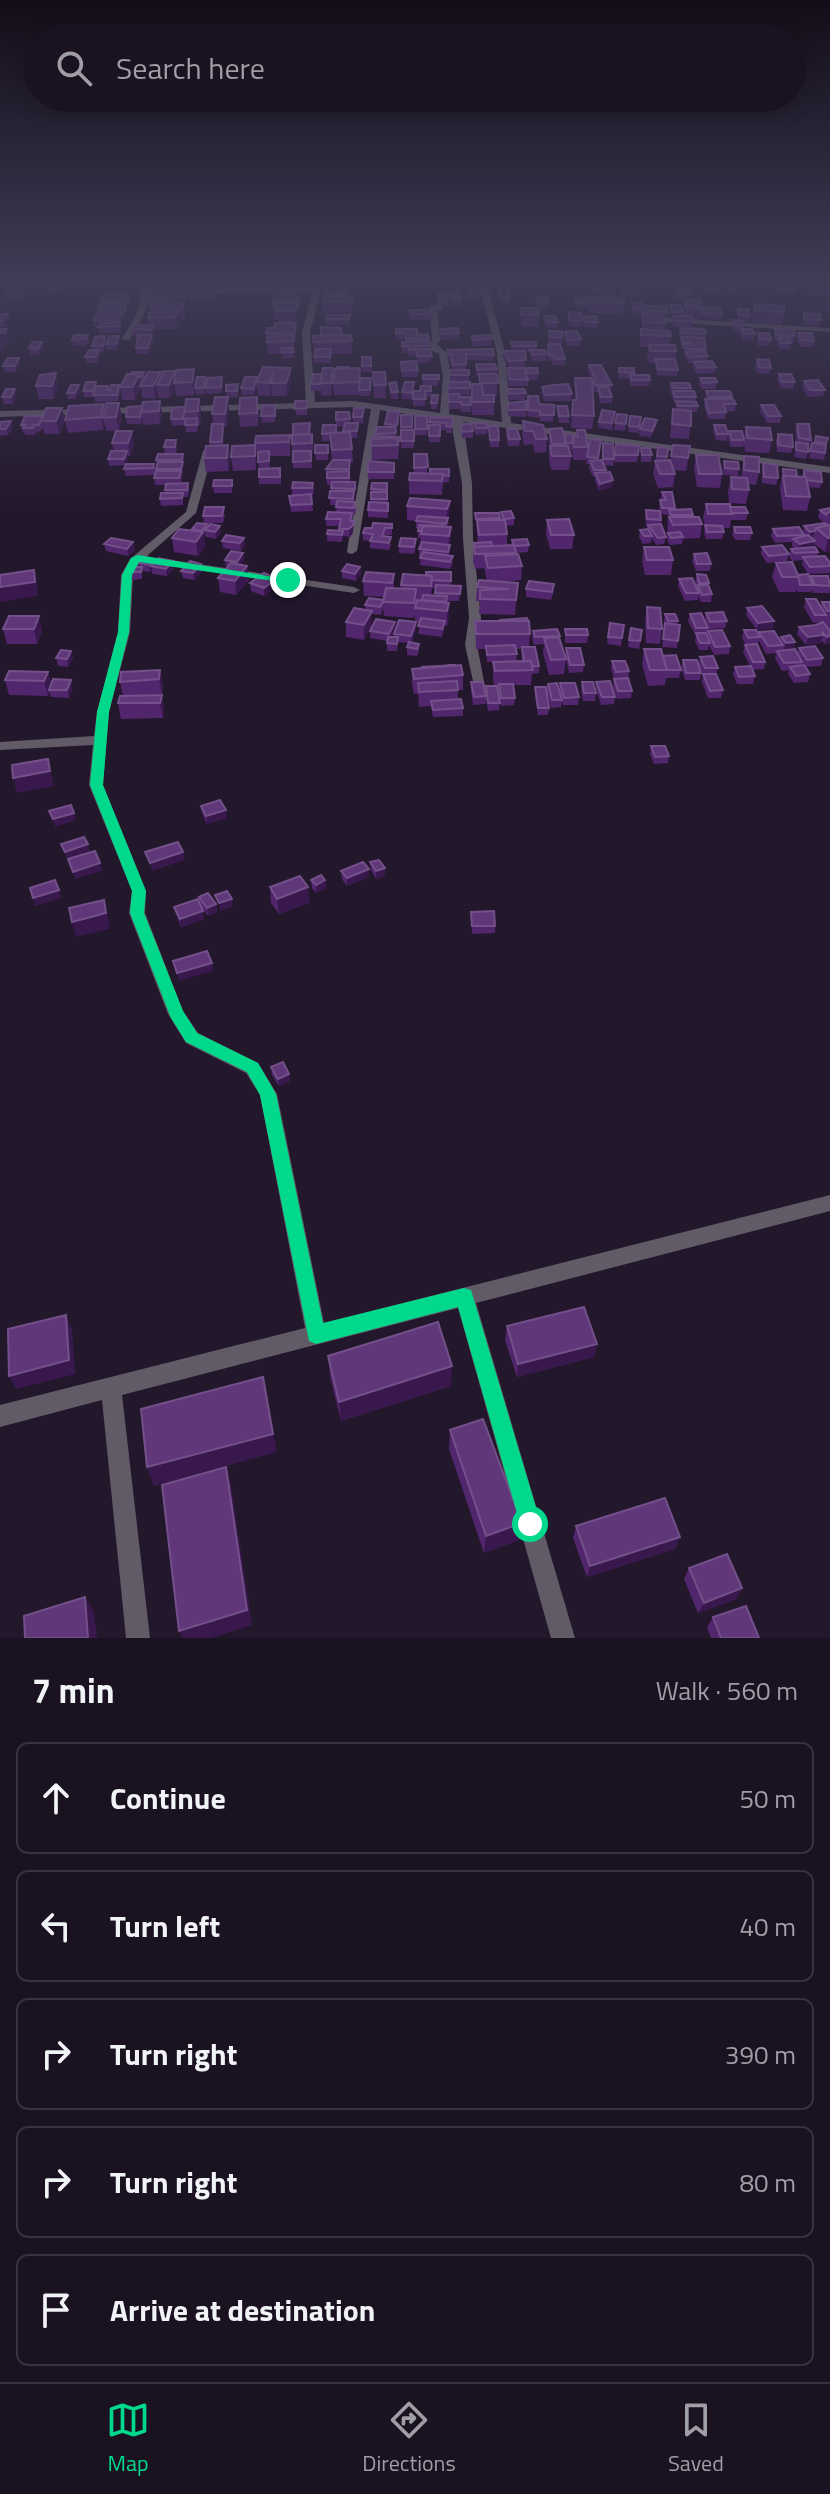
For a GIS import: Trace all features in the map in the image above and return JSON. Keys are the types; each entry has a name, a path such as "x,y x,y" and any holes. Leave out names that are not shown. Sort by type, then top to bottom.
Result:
{"street":[{"path":"308,356 311,404"},
{"path":"444,356 447,376 444,416"},
{"path":"501,356 507,425"},
{"path":"0,414 214,421 311,404 376,407 830,470"},
{"path":"352,551 376,407"},
{"path":"458,420 467,483 475,618 471,645 479,687"},
{"path":"214,421 206,465 191,513 138,558 127,575 124,632 103,712 96,785 139,891 137,913 176,1014 192,1038 252,1068 268,1094 316,1334"},
{"path":"138,558 354,590"},
{"path":"0,746 100,740"},
{"path":"0,1416 830,1203"},
{"path":"464,1296 563,1638"},
{"path":"111,1387 138,1638"}],"building":[{"path":"452,356 466,356 466,364 452,365"},
{"path":"506,356 526,356 526,360 509,361"},
{"path":"362,357 371,357 371,366 362,366"},
{"path":"8,358 19,358 15,366 3,366"},
{"path":"655,359 675,359 678,370 658,369"},
{"path":"757,359 769,360 771,368 759,367"},
{"path":"416,361 418,370 402,371 401,362"},
{"path":"712,361 716,367 698,368 694,362"},
{"path":"476,364 495,364 497,369 477,370"},
{"path":"589,365 601,365 612,385 595,385"},
{"path":"263,367 291,368 286,383 271,383 273,372 269,383 256,382"},
{"path":"323,368 333,368 331,383 320,383"},
{"path":"360,368 359,382 333,383 335,369"},
{"path":"508,368 524,368 528,380 509,379"},
{"path":"526,368 537,368 538,373 526,373"},
{"path":"619,368 634,368 634,373 619,372"},
{"path":"194,369 192,382 174,383 176,370"},
{"path":"450,370 469,370 469,375 450,375"},
{"path":"164,371 175,371 169,385 157,385"},
{"path":"148,372 161,372 153,386 140,386"},
{"path":"373,372 385,372 386,385 374,385"},
{"path":"56,373 52,386 36,386 40,375"},
{"path":"127,374 139,374 133,387 120,387"},
{"path":"313,374 322,374 320,384 311,384"},
{"path":"479,374 497,374 498,383 480,383"},
{"path":"779,374 791,374 795,382 782,382"},
{"path":"423,375 439,375 439,379 423,379"},
{"path":"630,375 649,375 650,380 631,380"},
{"path":"197,377 205,377 204,388 195,388"},
{"path":"222,377 221,387 206,388 207,378"},
{"path":"245,377 257,377 253,389 241,388"},
{"path":"360,378 371,378 370,390 359,390"},
{"path":"575,378 592,378 594,416 572,415 573,400 577,400"},
{"path":"700,378 715,378 717,382 703,383"},
{"path":"818,380 825,390 810,390 804,381"},
{"path":"86,382 96,382 93,391 83,391"},
{"path":"396,382 398,392 391,392 389,383"},
{"path":"405,382 414,382 412,393 402,392"},
{"path":"448,382 470,382 470,388 448,388"},
{"path":"671,383 689,383 691,388 673,388"},
{"path":"238,384 237,391 226,391 226,385"},
{"path":"472,384 482,384 483,395 494,395 494,402 472,402"},
{"path":"568,384 572,394 545,395 542,387 554,385"},
{"path":"71,385 79,385 75,393 67,393"},
{"path":"111,385 119,385 117,395 93,395 96,386 108,386 107,390 110,390"},
{"path":"421,386 431,386 431,391 425,391 426,399 413,399 413,391 420,391"},
{"path":"598,387 608,387 612,397 601,397"},
{"path":"6,389 15,389 11,397 2,397"},
{"path":"507,389 524,389 526,393 509,394"},
{"path":"673,391 694,391 696,397 675,397"},
{"path":"706,391 730,391 732,397 709,397"},
{"path":"448,394 470,397 471,405 449,402"},
{"path":"432,395 438,395 437,403 431,403"},
{"path":"528,396 538,396 539,404 554,405 554,415 540,415 540,411 528,410"},
{"path":"215,397 228,397 225,414 212,414"},
{"path":"257,397 257,413 239,414 240,398"},
{"path":"186,399 199,399 198,411 185,412"},
{"path":"705,399 733,399 736,404 724,404 726,412 709,413"},
{"path":"160,401 159,411 141,412 143,402"},
{"path":"295,401 307,401 307,408 295,409"},
{"path":"526,401 526,410 508,410 508,403"},
{"path":"676,401 696,402 698,406 678,406"},
{"path":"107,403 119,403 116,417 103,418"},
{"path":"104,404 101,417 65,420 69,406"},
{"path":"275,405 275,416 261,416 262,406"},
{"path":"761,405 774,405 781,416 768,416"},
{"path":"142,406 140,417 126,417 127,407"},
{"path":"557,406 567,406 569,416 559,416"},
{"path":"185,407 183,419 171,419 172,408"},
{"path":"46,408 62,408 56,421 41,421"},
{"path":"354,408 364,408 362,417 353,417"},
{"path":"673,409 691,411 691,426 672,424"},
{"path":"602,410 615,412 612,423 599,422"},
{"path":"388,411 399,411 397,425 385,424"},
{"path":"336,412 349,412 350,419 336,420"},
{"path":"617,414 627,415 626,424 615,423"},
{"path":"401,415 412,415 412,427 401,427"},
{"path":"25,416 43,416 39,425 23,428 25,425 21,425"},
{"path":"415,416 427,416 427,429 415,429"},
{"path":"630,416 641,417 639,427 629,426"},
{"path":"430,417 453,418 452,427 446,426 446,423 429,422"},
{"path":"197,418 197,425 185,425 185,419"},
{"path":"645,418 657,420 652,431 640,429"},
{"path":"11,421 6,429 0,429 0,422"},
{"path":"523,421 543,425 547,439 536,439 533,431 525,431"},
{"path":"310,423 309,434 293,435 293,424"},
{"path":"345,423 358,423 357,431 343,431"},
{"path":"474,423 486,423 488,428 476,428"},
{"path":"212,424 223,424 222,442 210,442"},
{"path":"461,424 472,424 473,431 462,432"},
{"path":"797,424 809,424 811,440 799,438"},
{"path":"323,425 336,425 336,433 322,434"},
{"path":"429,425 440,425 440,436 429,436"},
{"path":"714,425 725,425 728,434 717,434"},
{"path":"489,426 498,426 499,440 490,440"},
{"path":"376,427 395,427 396,433 376,434"},
{"path":"746,427 770,428 772,440 747,438"},
{"path":"562,428 566,444 552,444 549,429"},
{"path":"507,429 517,429 520,439 509,439"},
{"path":"401,430 414,430 414,441 401,441"},
{"path":"577,430 585,430 588,447 574,447 573,436 578,437"},
{"path":"116,431 132,431 128,443 112,443"},
{"path":"729,431 742,431 744,440 732,440"},
{"path":"350,432 352,449 332,450 330,433"},
{"path":"312,434 312,443 292,444 292,435"},
{"path":"565,434 573,434 572,443 565,443"},
{"path":"778,434 792,435 793,447 778,445"},
{"path":"290,435 289,442 255,443 256,436"},
{"path":"373,436 400,437 398,441 397,438 373,439"},
{"path":"816,436 828,438 826,443 815,442"},
{"path":"397,438 398,445 371,446 371,439"},
{"path":"590,439 601,440 598,458 587,457"},
{"path":"166,440 176,440 175,447 164,447"},
{"path":"796,442 808,444 808,452 796,450"},
{"path":"603,443 613,444 614,459 603,459"},
{"path":"812,443 826,445 825,453 810,451"},
{"path":"616,444 639,446 638,455 615,455"},
{"path":"228,445 227,458 204,458 206,446"},
{"path":"255,445 255,456 231,457 232,446"},
{"path":"315,445 328,445 328,453 315,453"},
{"path":"673,445 690,446 688,458 671,456"},
{"path":"550,446 568,446 571,456 552,456"},
{"path":"658,447 668,448 667,457 657,456"},
{"path":"641,448 650,448 652,455 642,455"},
{"path":"111,451 127,451 124,459 108,459"},
{"path":"269,451 269,461 258,462 258,452"},
{"path":"293,451 311,451 311,461 293,462"},
{"path":"158,454 183,454 182,460 156,460"},
{"path":"414,454 427,454 428,467 414,468"},
{"path":"696,455 718,455 722,474 699,474"},
{"path":"744,456 759,457 759,472 744,470"},
{"path":"333,460 350,460 349,469 326,469"},
{"path":"602,460 606,470 594,470 590,461"},
{"path":"670,460 675,474 660,474 655,461"},
{"path":"368,461 394,463 394,472 368,472"},
{"path":"724,461 738,462 739,469 725,468"},
{"path":"158,462 183,462 181,469 156,469"},
{"path":"763,463 777,465 778,478 764,477"},
{"path":"126,464 154,464 153,468 124,469"},
{"path":"280,468 280,477 259,477 259,469"},
{"path":"430,469 449,469 449,476 430,474"},
{"path":"783,469 796,470 797,476 784,476"},
{"path":"804,470 821,472 822,482 807,480"},
{"path":"156,471 181,471 179,478 154,478"},
{"path":"349,471 349,478 327,478 327,472"},
{"path":"610,472 613,480 600,484 595,473"},
{"path":"410,473 443,474 442,481 409,480"},
{"path":"783,476 806,477 810,497 786,496"},
{"path":"731,477 747,478 749,490 732,489"},
{"path":"214,480 232,480 232,486 213,486"},
{"path":"293,482 313,483 312,488 292,488"},
{"path":"332,482 355,482 355,489 331,488"},
{"path":"188,483 187,490 165,490 166,484"},
{"path":"372,483 387,483 387,490 371,489"},
{"path":"330,491 354,491 353,499 329,498"},
{"path":"371,492 387,492 387,499 371,499"},
{"path":"662,492 672,492 675,508 662,508 660,500 666,500"},
{"path":"161,493 183,493 182,498 160,499"},
{"path":"311,494 312,504 291,505 289,496"},
{"path":"410,498 450,501 447,509 407,506"},
{"path":"337,501 355,502 354,508 336,507"},
{"path":"369,502 388,503 388,511 368,510"},
{"path":"706,504 730,504 733,514 708,514"},
{"path":"205,507 224,507 222,516 203,516"},
{"path":"730,507 745,507 748,513 732,513"},
{"path":"691,509 693,515 671,515 669,510"},
{"path":"646,510 660,511 661,520 647,519"},
{"path":"511,511 514,518 504,519 501,512"},
{"path":"328,512 352,513 350,521 354,521 353,525 349,529 339,529 341,519 326,519"},
{"path":"475,513 499,513 500,518 476,519"},
{"path":"418,516 448,518 446,524 416,521"},
{"path":"669,517 699,517 702,524 673,525"},
{"path":"569,519 574,535 551,535 547,520"},
{"path":"477,520 505,520 507,534 479,535"},
{"path":"197,523 207,524 202,531 192,529"},
{"path":"373,523 392,524 392,528 385,528 382,536 391,537 389,543 370,541 373,534 363,533 365,528 372,528"},
{"path":"210,524 220,526 215,532 205,530"},
{"path":"661,524 666,537 658,538 648,525"},
{"path":"705,525 722,526 724,532 707,532"},
{"path":"828,525 810,532 804,526"},
{"path":"830,525 830,538 816,528"},
{"path":"423,526 451,527 449,536 421,534"},
{"path":"734,527 750,527 752,533 736,533"},
{"path":"799,527 804,535 777,536 773,529"},
{"path":"179,529 203,532 196,542 172,538"},
{"path":"648,529 652,536 644,536 640,530"},
{"path":"328,530 343,531 342,535 327,534"},
{"path":"680,532 683,537 671,538 668,533"},
{"path":"226,535 244,538 240,543 222,541"},
{"path":"808,535 815,541 800,544 793,539"},
{"path":"111,538 133,542 127,549 104,544"},
{"path":"401,538 416,539 414,547 399,546"},
{"path":"527,539 529,545 514,546 512,540"},
{"path":"422,542 450,545 448,552 419,549"},
{"path":"491,542 492,546 474,547 474,543"},
{"path":"514,545 516,553 475,554 474,547"},
{"path":"782,545 789,554 769,556 762,547"},
{"path":"644,547 669,547 673,560 647,560"},
{"path":"815,547 818,552 794,553 791,549"},
{"path":"231,551 243,553 237,562 225,560"},
{"path":"423,552 453,556 450,562 420,558"},
{"path":"707,553 711,564 697,564 694,554"},
{"path":"518,554 522,566 488,568 485,556"},
{"path":"140,556 155,559 149,565 134,562"},
{"path":"825,556 830,566 810,567 803,557"},
{"path":"158,558 173,561 166,569 151,566"},
{"path":"190,561 201,564 193,573 181,571"},
{"path":"792,562 799,577 782,577 776,563"},
{"path":"231,563 247,566 235,581 218,578"},
{"path":"347,564 360,567 355,574 342,571"},
{"path":"131,567 142,567 141,572 130,572"},
{"path":"34,570 35,582 0,587 0,575"},
{"path":"366,572 394,574 392,583 363,581"},
{"path":"426,572 451,572 451,581 431,580 432,576 426,575"},
{"path":"264,573 277,578 264,588 250,583"},
{"path":"403,574 432,576 431,586 401,585"},
{"path":"697,574 706,575 709,583 699,583"},
{"path":"808,574 813,585 800,585 798,575"},
{"path":"811,576 828,576 830,586 815,585"},
{"path":"692,578 699,593 686,593 679,579"},
{"path":"479,580 518,583 516,600 480,599 480,590 509,589 477,587"},
{"path":"529,581 554,584 552,592 526,589"},
{"path":"436,585 461,586 460,594 435,593"},
{"path":"698,585 708,585 712,594 702,595"},
{"path":"386,588 416,589 414,603 383,602"},
{"path":"423,595 447,596 446,602 422,600"},
{"path":"369,598 384,600 380,607 365,605"},
{"path":"806,599 816,599 826,615 815,615"},
{"path":"417,600 449,603 447,611 415,608"},
{"path":"822,602 830,602 830,611 827,611"},
{"path":"762,606 774,621 758,623 747,608"},
{"path":"647,607 660,608 662,629 648,628"},
{"path":"354,608 372,611 364,625 346,622"},
{"path":"723,612 727,621 710,622 706,613"},
{"path":"701,613 708,628 696,628 690,614"},
{"path":"665,614 675,614 678,621 668,621"},
{"path":"9,616 39,616 34,629 3,629"},
{"path":"421,618 445,621 442,629 418,626"},
{"path":"527,618 528,621 500,621 500,620"},
{"path":"376,619 395,622 389,634 370,631"},
{"path":"399,620 416,622 411,636 394,634"},
{"path":"475,621 529,621 530,634 476,634"},
{"path":"823,622 830,636 822,632 823,635 808,637 799,627 816,625"},
{"path":"610,623 624,625 622,638 608,637"},
{"path":"665,623 680,625 678,641 663,639"},
{"path":"631,628 642,630 640,641 629,640"},
{"path":"557,629 560,636 535,637 533,631"},
{"path":"565,629 587,629 588,635 566,635"},
{"path":"722,630 730,646 715,647 708,631"},
{"path":"744,630 756,630 760,637 748,638"},
{"path":"774,631 783,645 768,646 759,632"},
{"path":"696,633 706,633 710,643 700,643"},
{"path":"790,635 795,642 786,643 781,637"},
{"path":"388,637 398,637 397,644 387,643"},
{"path":"559,637 566,659 551,660 544,638"},
{"path":"409,642 419,644 417,649 407,647"},
{"path":"757,644 765,662 753,662 745,645"},
{"path":"515,645 517,654 487,655 486,646"},
{"path":"815,646 823,658 807,660 799,648"},
{"path":"522,647 535,647 539,666 524,661"},
{"path":"566,648 580,648 584,665 570,665"},
{"path":"644,649 661,649 667,670 650,670"},
{"path":"795,649 802,662 784,663 777,651"},
{"path":"61,650 71,651 67,659 56,658"},
{"path":"676,655 681,670 667,670 663,656"},
{"path":"713,656 718,668 705,668 700,657"},
{"path":"683,660 697,660 701,673 686,673"},
{"path":"531,661 533,670 495,671 493,662"},
{"path":"612,661 625,661 629,671 616,672"},
{"path":"461,665 463,675 414,679 412,669"},
{"path":"804,665 810,674 796,676 790,667"},
{"path":"751,666 755,676 739,677 735,667"},
{"path":"160,670 159,679 120,682 121,672"},
{"path":"9,671 48,672 44,681 5,680"},
{"path":"703,674 716,674 723,690 710,691"},
{"path":"628,678 632,691 618,691 614,679"},
{"path":"53,679 71,680 67,690 49,690"},
{"path":"457,681 458,690 419,692 418,683"},
{"path":"610,681 615,697 602,697 596,682"},
{"path":"471,682 483,682 486,696 474,697"},
{"path":"582,682 593,682 596,693 584,693"},
{"path":"557,683 562,700 552,700 548,684"},
{"path":"560,683 575,683 579,697 564,698"},
{"path":"499,684 513,684 515,698 501,698"},
{"path":"486,686 497,686 500,703 488,703"},
{"path":"535,687 546,687 549,708 538,708"},
{"path":"162,695 160,703 118,703 120,696"},
{"path":"461,699 463,708 433,710 431,701"},
{"path":"651,746 665,746 669,756 655,757"},
{"path":"48,759 50,771 13,778 12,765"},
{"path":"220,800 226,810 206,816 201,806"},
{"path":"71,805 74,813 53,819 49,811"},
{"path":"84,837 88,844 65,852 61,844"},
{"path":"178,842 183,852 150,863 145,852"},
{"path":"95,851 100,863 73,872 68,859"},
{"path":"379,860 385,868 376,871 370,862"},
{"path":"363,862 369,869 347,878 341,871"},
{"path":"321,875 325,880 316,885 311,880"},
{"path":"300,876 308,887 277,899 270,887"},
{"path":"55,880 59,890 33,898 30,888"},
{"path":"227,891 232,899 219,903 215,895"},
{"path":"208,893 216,904 207,908 199,897"},
{"path":"198,899 203,911 180,919 174,907"},
{"path":"104,900 106,913 72,922 69,908"},
{"path":"494,911 495,926 472,926 471,912"},
{"path":"207,951 212,963 177,973 173,961"},
{"path":"283,1062 289,1074 278,1079 271,1067"},
{"path":"584,1307 597,1344 518,1364 507,1326"},
{"path":"66,1315 69,1360 9,1376 8,1329"},
{"path":"438,1322 452,1366 339,1402 328,1356"},
{"path":"263,1377 273,1434 147,1467 141,1409"},
{"path":"483,1419 522,1523 486,1536 450,1430"},
{"path":"226,1467 247,1610 179,1631 162,1485"},
{"path":"665,1498 680,1537 590,1566 576,1526"},
{"path":"727,1554 742,1588 704,1603 689,1568"},
{"path":"85,1597 88,1638 25,1638 24,1616"},
{"path":"746,1606 759,1638 721,1638 713,1617"}],"route":[{"path":"288,580 138,558 134,561 127,575 124,632 103,712 96,785 139,891 137,913 176,1014 192,1038 252,1068 268,1094 316,1334 464,1296 530,1524"}]}
